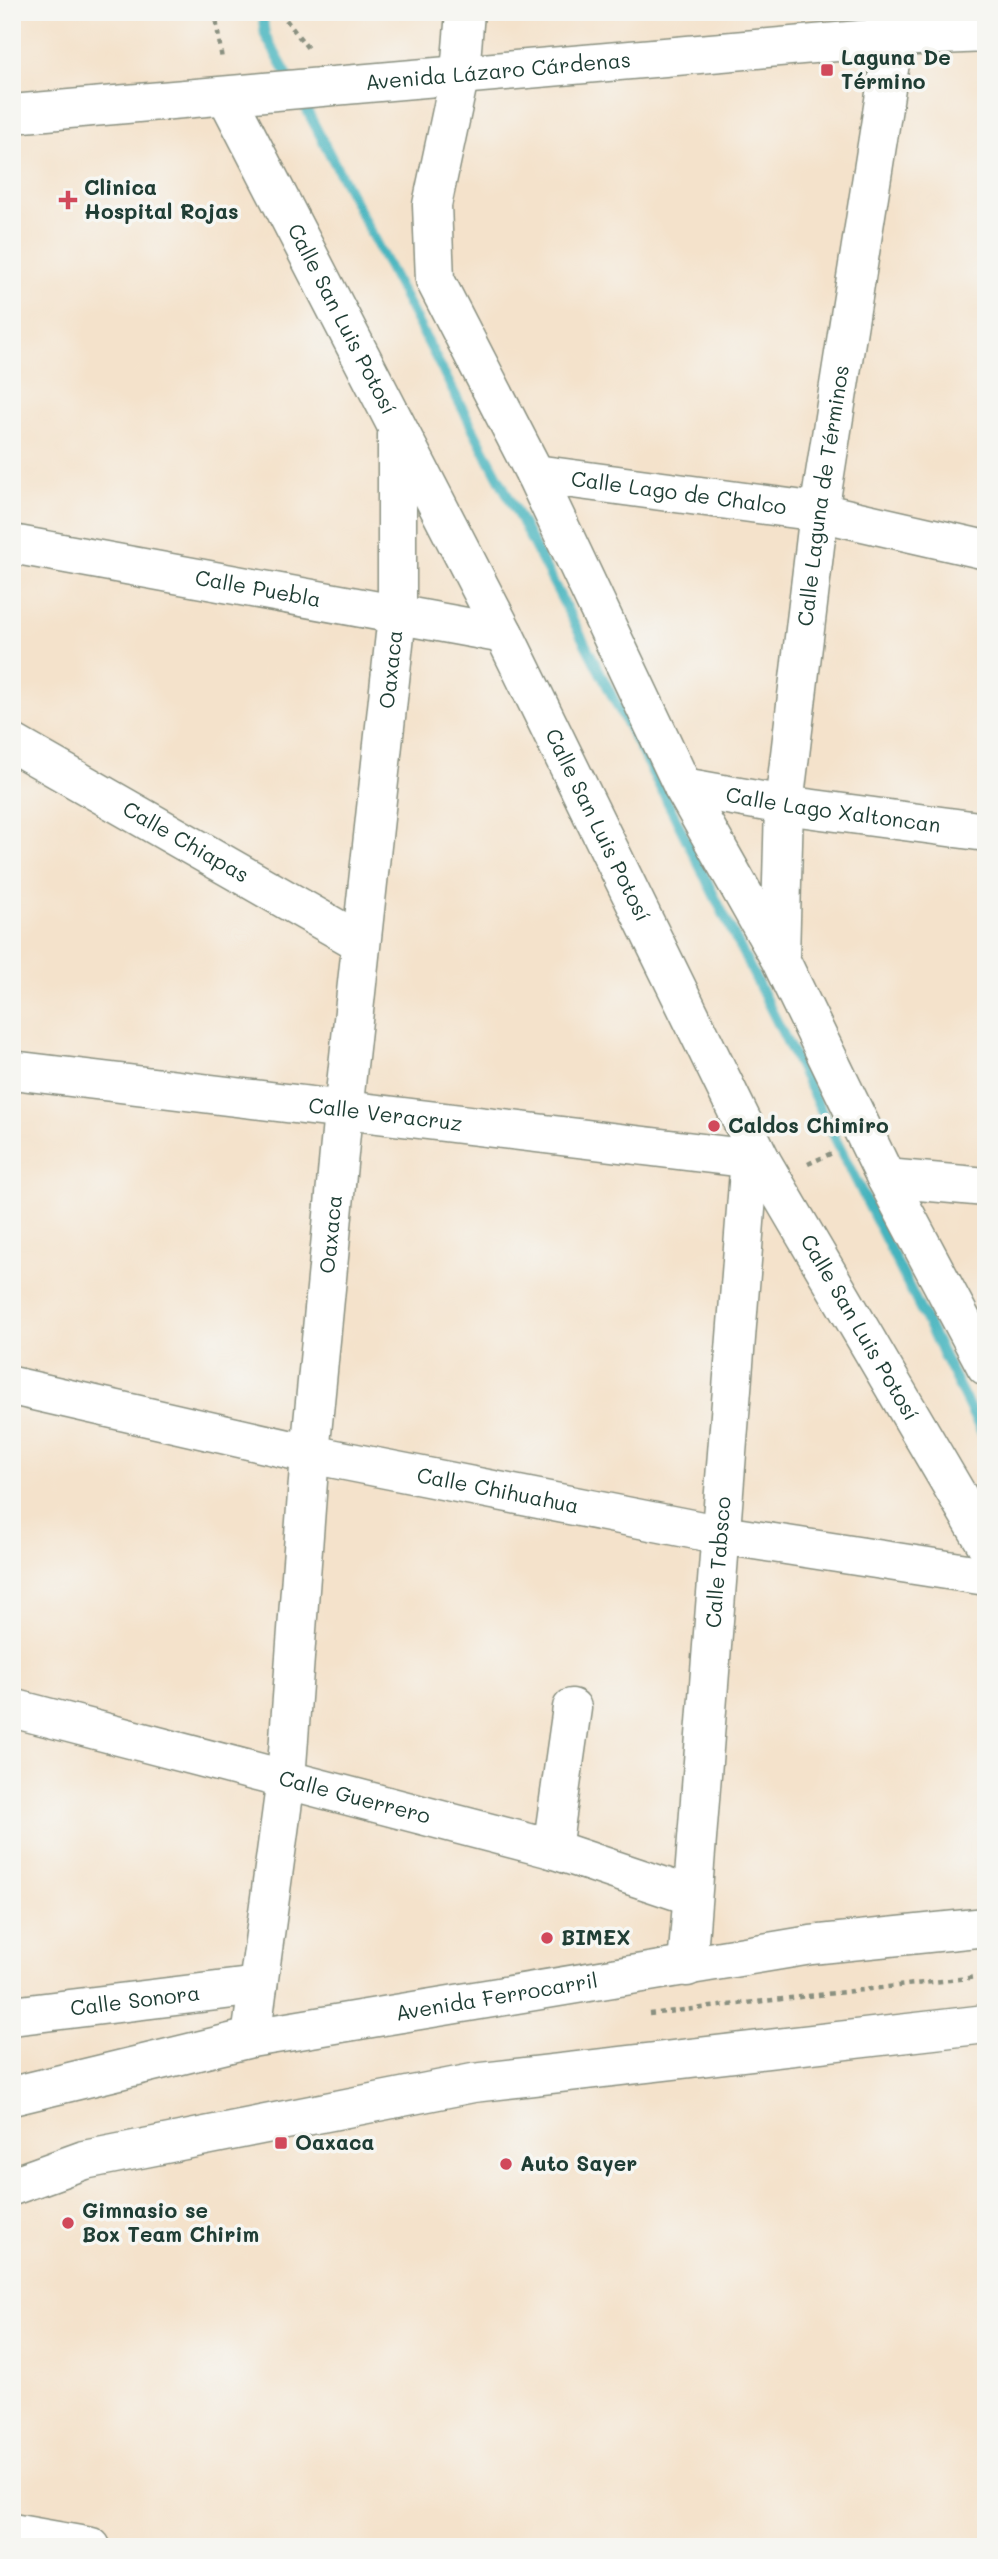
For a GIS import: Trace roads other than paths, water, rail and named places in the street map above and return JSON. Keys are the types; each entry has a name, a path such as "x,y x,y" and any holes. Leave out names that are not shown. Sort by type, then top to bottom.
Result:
{"street":[{"path":"465,12 460,73 432,205 435,280 535,474 682,787 780,959 886,1178 986,1366"},
{"name":"Avenida Lázaro Cárdenas","path":"12,114 277,92 896,24 986,33"},
{"name":"Calle Laguna de Términos","path":"780,959 784,805 819,512 896,24"},
{"name":"Calle San Luis Potosí","path":"227,97 504,634 755,1159 986,1544"},
{"name":"Oaxaca","path":"251,2038 286,1779 310,1454 359,942 397,616 397,429"},
{"name":"Calle Lago de Chalco","path":"535,474 819,512 986,550"},
{"name":"Calle Puebla","path":"12,544 504,634"},
{"name":"Calle Chiapas","path":"12,743 359,942"},
{"name":"Calle Lago Xaltoncan","path":"682,787 784,805 986,832"},
{"name":"Calle Veracruz","path":"12,1070 343,1112 755,1159"},
{"name":"Calle Tabsco","path":"687,1967 755,1159"},
{"path":"886,1178 986,1187"},
{"name":"Calle Chihuahua","path":"12,1386 310,1454 722,1535 986,1576"},
{"name":"Calle Guerrero","path":"12,1708 552,1849 692,1896"},
{"path":"552,1849 572,1708"},
{"name":"Avenida Ferrocarril","path":"12,2096 251,2038 811,1945 986,1927"},
{"name":"Calle Sonora","path":"12,2016 258,1986"},
{"path":"12,2186 84,2160 473,2082 986,2024"},
{"path":"12,2533 91,2547"}],"waterway":[{"path":"262,12 265,35 292,83"},
{"path":"300,97 665,797 986,1441"}],"place":[{"name":"Laguna De Término","path":"827,70"},
{"name":"Clinica Hospital Rojas","path":"68,200"},
{"name":"Caldos Chimiro","path":"714,1126"},
{"name":"BIMEX","path":"547,1938"},
{"name":"Oaxaca","path":"281,2143"},
{"name":"Auto Sayer","path":"506,2164"},
{"name":"Gimnasio se Box Team Chirim","path":"68,2223"}]}
